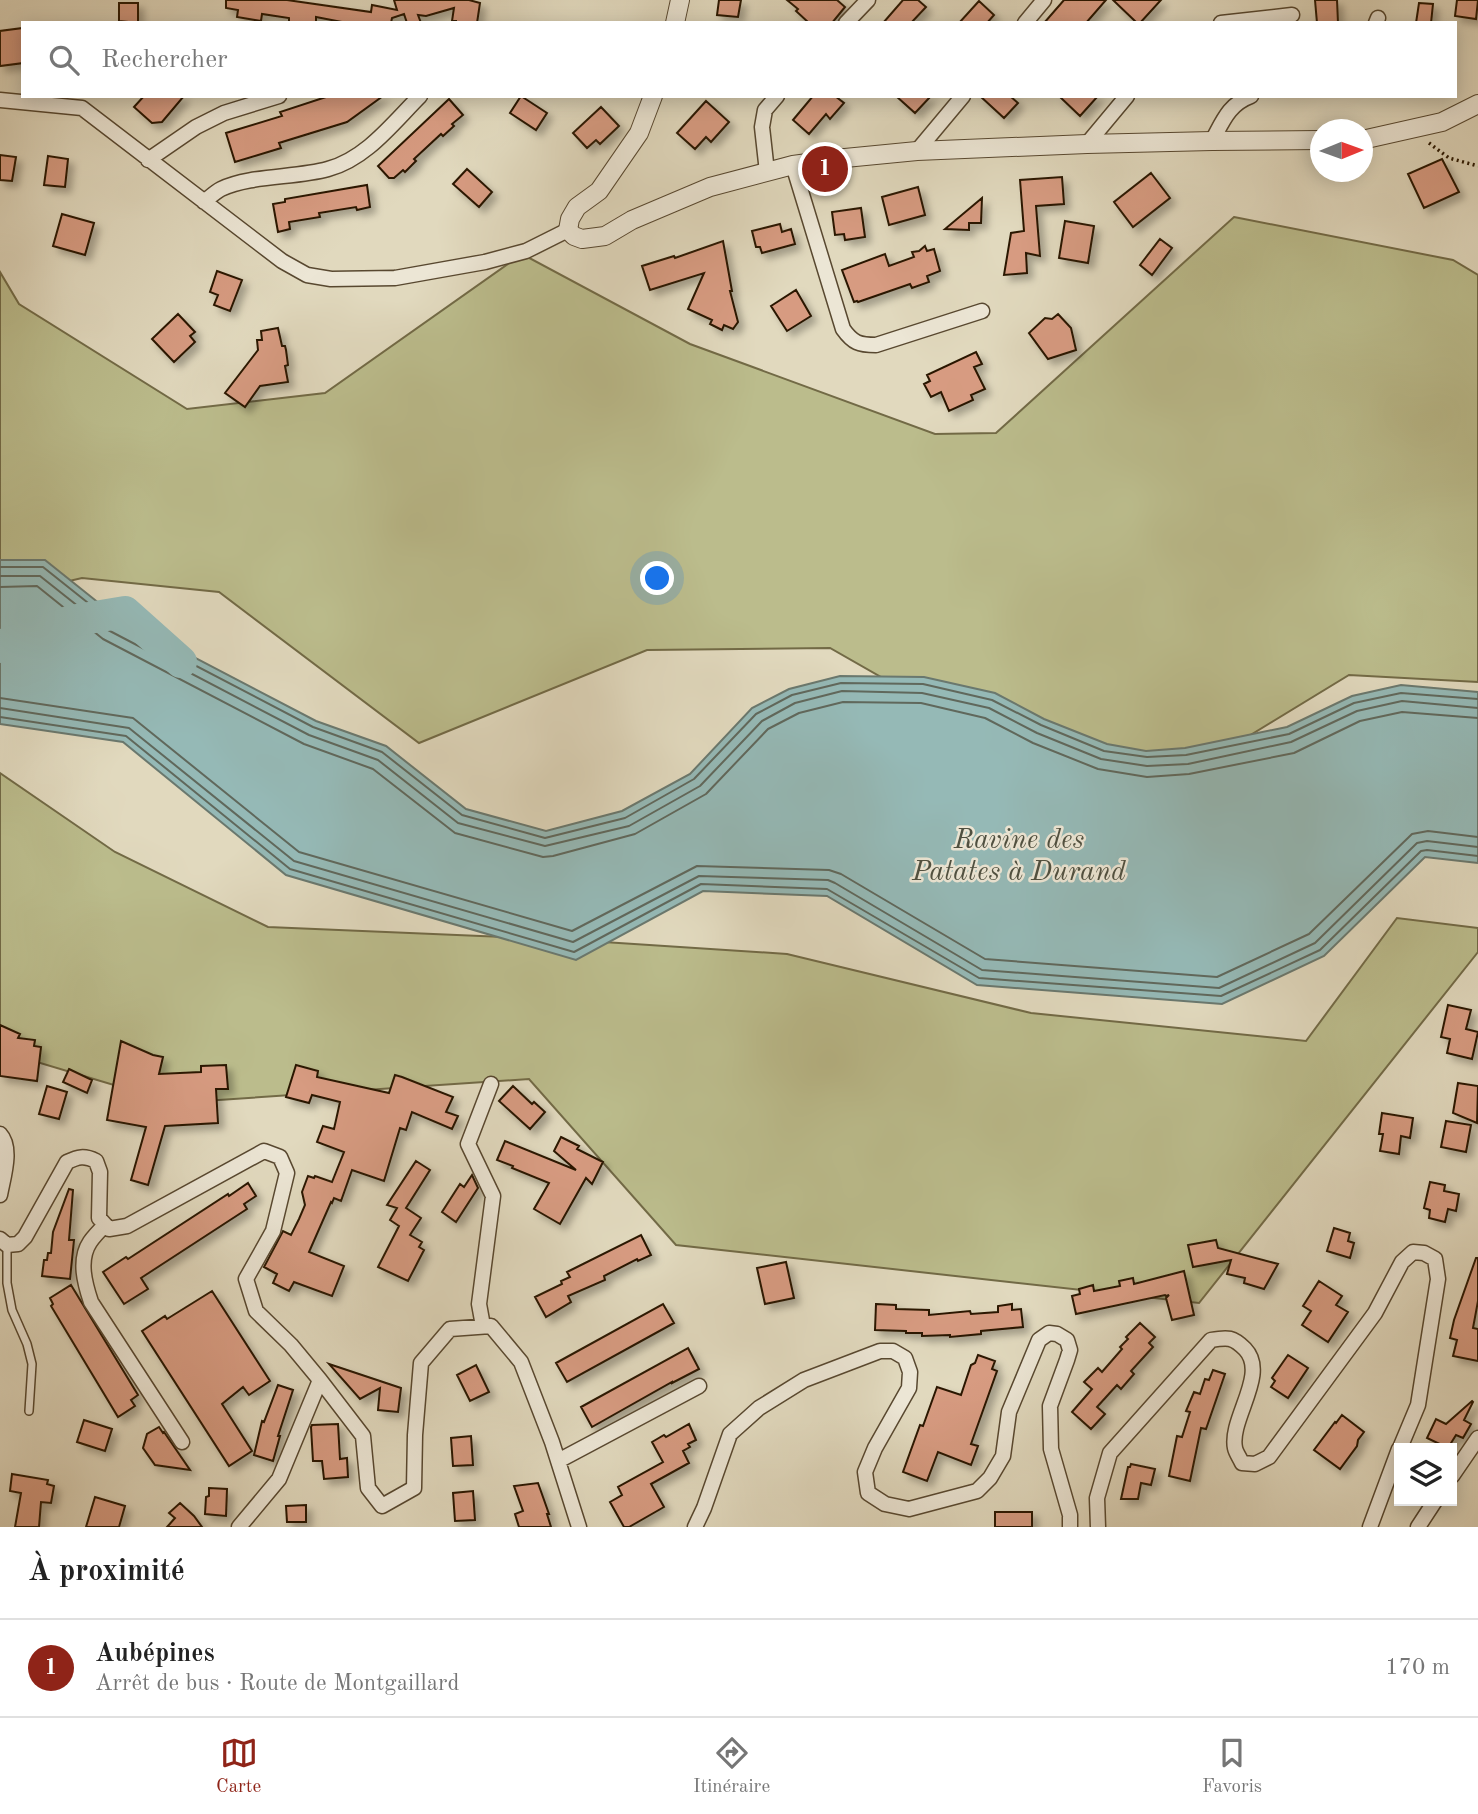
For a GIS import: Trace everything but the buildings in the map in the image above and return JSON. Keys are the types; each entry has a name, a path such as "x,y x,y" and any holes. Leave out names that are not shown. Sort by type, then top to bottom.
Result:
{"street":[{"path":"675,21 680,0"},
{"path":"848,21 868,0"},
{"path":"1027,21 1044,0"},
{"path":"1239,21 1292,15"},
{"path":"148,160 196,127 224,113 272,98"},
{"path":"204,202 221,189 328,169 350,159 371,145 418,98"},
{"path":"568,230 570,219 577,207 599,191 639,133 652,98"},
{"path":"767,172 762,127 765,110 775,98"},
{"path":"917,151 961,98"},
{"path":"1087,144 1125,98"},
{"path":"1212,141 1228,112 1246,98"},
{"path":"0,100 82,108 282,261 307,275 331,279 395,278 485,262 526,251 568,230"},
{"path":"1373,138 1442,122 1478,104"},
{"path":"568,230 582,239 605,236 632,220 710,187 793,165 845,158 917,151 1087,144 1310,140"},
{"path":"793,165 843,329 850,338 858,344 876,345 982,312"},
{"path":"482,1326 479,1304 493,1196 468,1144 491,1084"},
{"path":"0,1133 4,1137 6,1154 0,1195"},
{"path":"3,1242 18,1244 25,1237 66,1162 76,1158 86,1156 96,1161 100,1172 99,1218 109,1229 127,1226 264,1151 279,1157 288,1173 273,1231 246,1279 256,1311 320,1380 363,1436 368,1488 382,1506 414,1488 421,1363 450,1329 491,1325 521,1362 579,1527"},
{"path":"105,1224 88,1244 83,1265 84,1283 91,1302 181,1442"},
{"path":"1098,1527 1097,1497 1110,1454 1211,1340 1236,1340 1250,1354 1253,1373 1236,1431 1235,1448 1242,1463 1255,1464 1269,1457 1375,1313 1402,1262 1413,1252 1435,1258 1438,1279 1418,1405 1402,1443"},
{"path":"695,1527 730,1434 759,1408 804,1380 880,1351 893,1351 905,1358 910,1373 909,1388 875,1448 865,1472 868,1493 885,1504 909,1508 977,1491 990,1478 1003,1456 1009,1412 1039,1340 1049,1333 1068,1340 1070,1350 1050,1406 1051,1449 1070,1515 1070,1527"},
{"path":"239,1527 279,1479 320,1380"},
{"path":"558,1461 699,1385"},
{"path":"1457,1469 1478,1438"},
{"path":"1370,1527 1394,1462"},
{"path":"1418,1527 1431,1506"}],"lane":[{"path":"3,1242 12,1310 27,1344 32,1364 29,1410"}],"path":[{"path":"1411,129 1449,158 1478,166"}],"green space":[{"path":"1234,217 1453,260 1478,275 1478,682 1349,675 1121,814 830,648 647,650 419,743 219,592 82,578 0,597 0,272 19,304 187,409 325,393 522,254 690,344 935,434 996,433"},
{"path":"0,773 115,852 268,927 573,940 787,954 1031,1013 1306,1041 1397,918 1478,928 1478,952 1199,1303 676,1245 529,1079 174,1103 0,1051"}],"water":[{"name":"Ravine des Patates à Durand","path":"0,560 45,560 115,616 316,721 386,746 466,809 546,831 622,811 690,774 752,708 789,689 840,676 924,677 995,693 1044,719 1107,744 1146,751 1185,748 1287,727 1352,696 1401,685 1478,692 1478,863 1425,857 1324,956 1222,1004 977,985 827,896 703,891 576,960 286,875 123,742 0,724"}],"waterway":[{"name":"Ravine des Patates à Durand","path":"0,647 71,621 125,612 181,662"}],"place":[{"name":"Aubépines","path":"825,169"}]}
